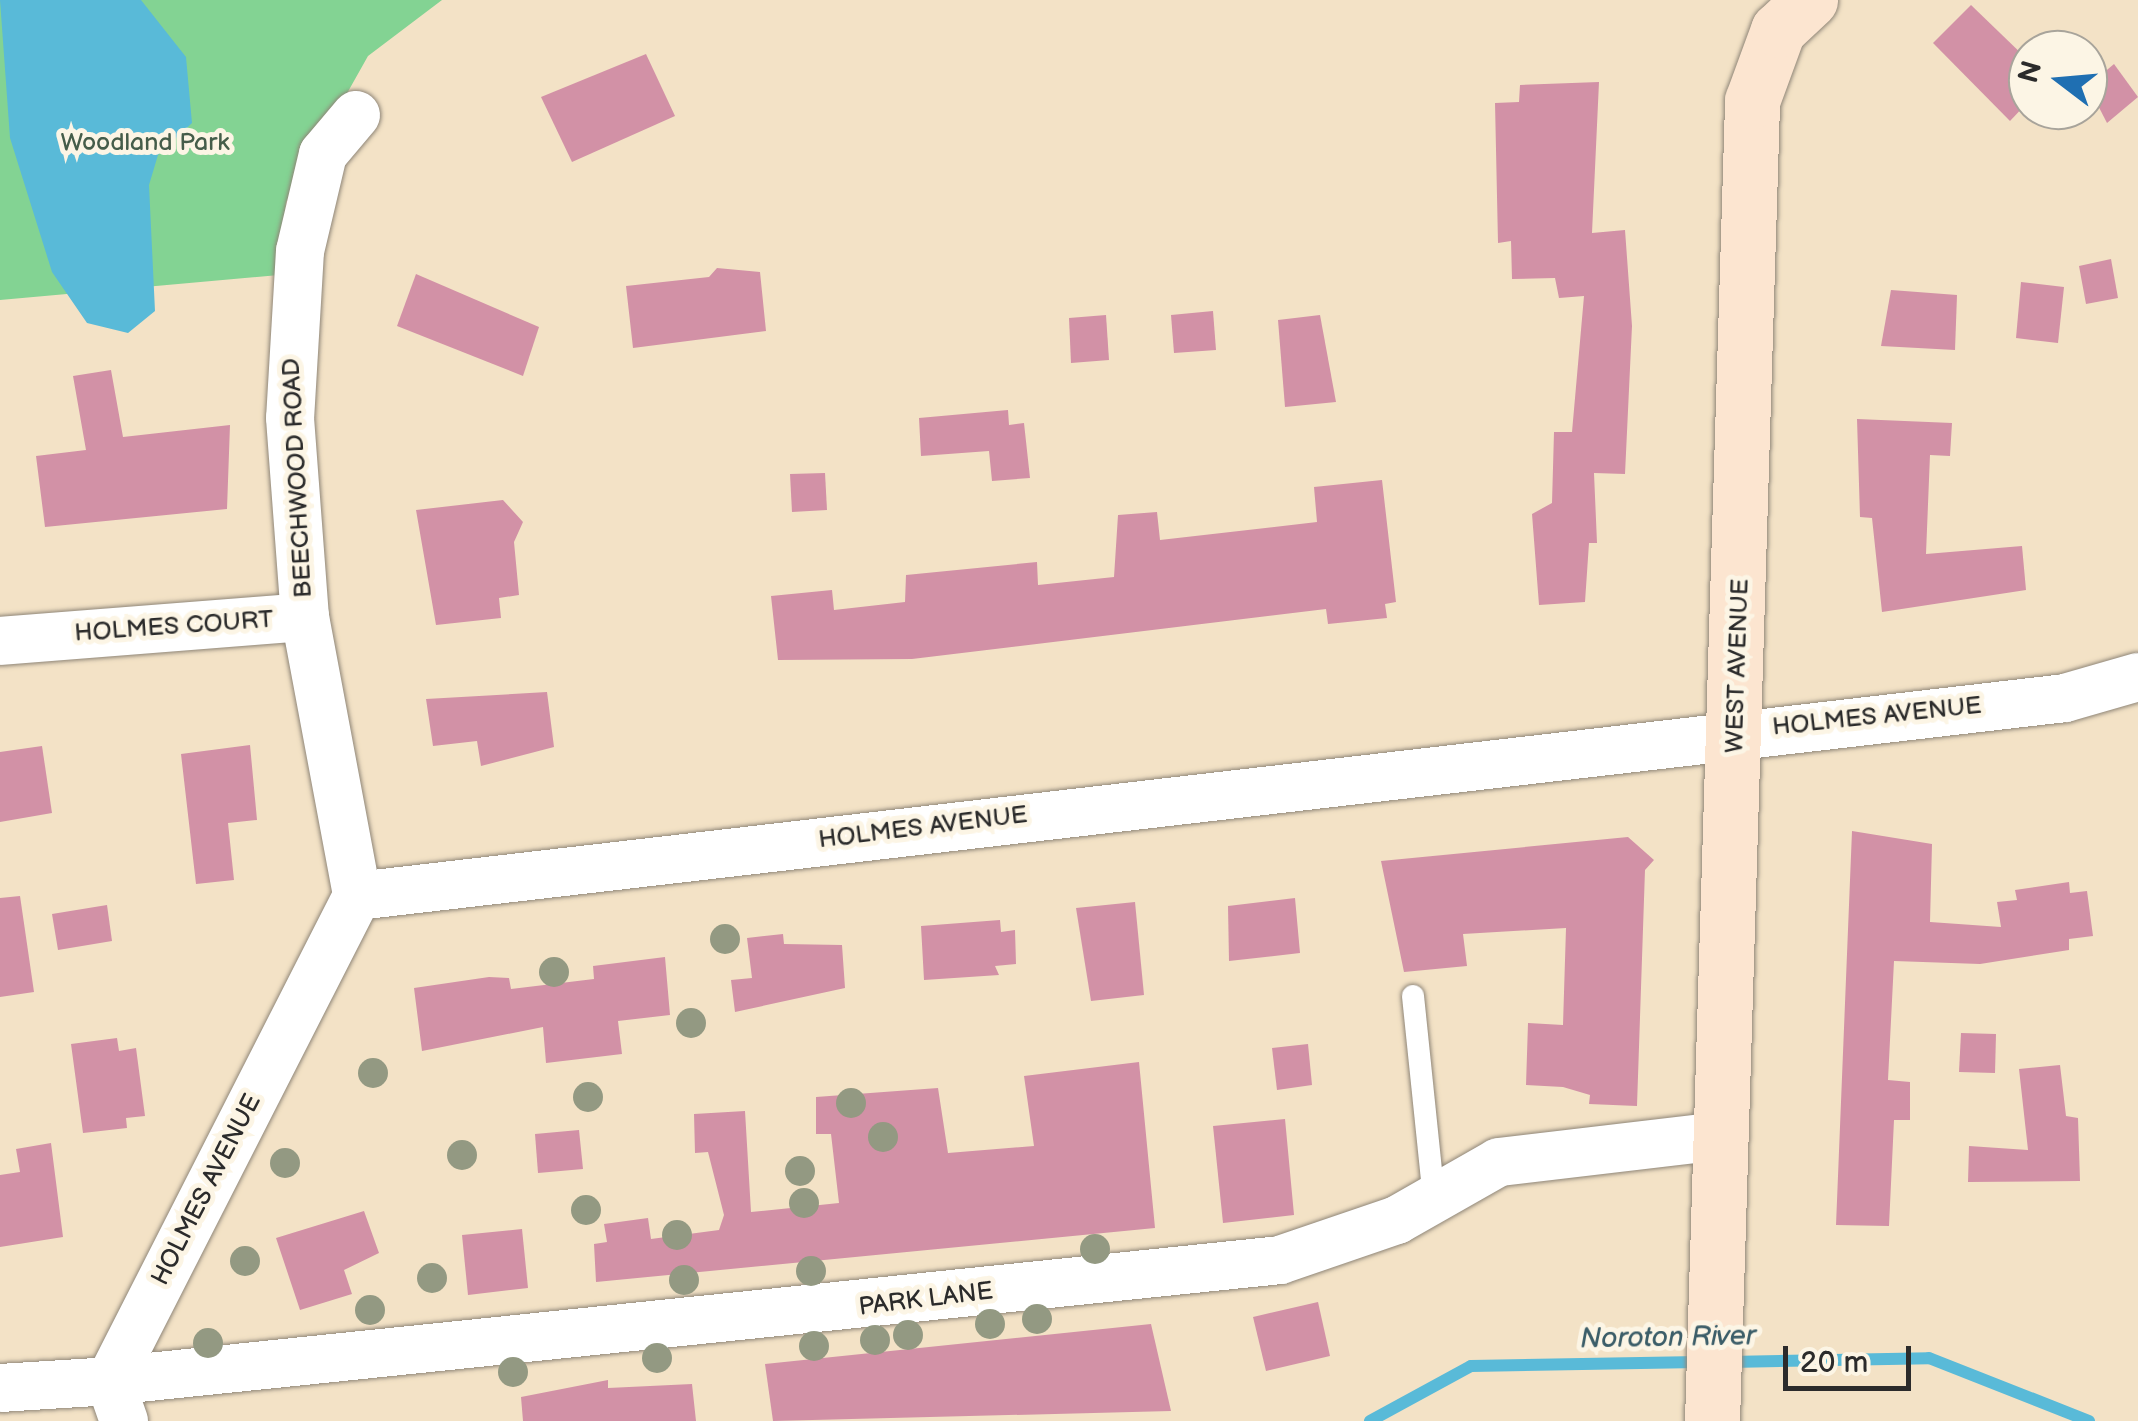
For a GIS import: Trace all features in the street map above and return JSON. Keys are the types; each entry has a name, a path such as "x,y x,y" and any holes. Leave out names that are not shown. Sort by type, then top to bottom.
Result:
{"main road":[{"name":"WEST AVENUE","path":"1712,1421 1737,731 1752,100 1778,30 1810,0"}],"street":[{"name":"BEECHWOOD ROAD","path":"305,617 290,418 300,251 324,154 356,115"},
{"name":"HOLMES COURT","path":"0,641 305,617 357,896"},
{"name":"HOLMES AVENUE","path":"117,1401 357,896 1737,731 2065,698 2138,677"},
{"name":"PARK LANE","path":"117,1401 1280,1260 1434,1199 1499,1162 1720,1136"},
{"path":"0,1388 117,1401"}],"lane":[{"path":"1412,996 1434,1199"}],"green space":[{"name":"Woodland Park","path":"0,0 442,0 368,56 286,202 279,275 0,300"}],"water":[{"path":"0,0 141,0 186,57 192,123 158,155 149,185 155,311 128,333 87,323 52,272 10,138"}],"building":[{"path":"1971,5 2008,41 2008,119 1933,43"},
{"path":"646,54 675,116 572,162 541,97"},
{"path":"2114,64 2138,97 2108,122 2108,69"},
{"path":"1599,82 1592,233 1625,230 1632,326 1625,474 1594,473 1597,543 1589,543 1585,602 1539,605 1532,514 1552,503 1554,432 1572,432 1584,296 1559,298 1555,278 1512,279 1511,241 1498,243 1495,103 1519,102 1520,85"},
{"path":"2111,259 2118,298 2086,304 2079,266"},
{"path":"717,268 760,272 766,331 633,348 626,286 709,277"},
{"path":"416,274 539,327 523,376 397,326"},
{"path":"2021,282 2064,287 2058,343 2016,338"},
{"path":"1891,290 1957,295 1955,350 1881,346"},
{"path":"1213,311 1216,350 1174,353 1171,315"},
{"path":"1106,315 1109,360 1071,363 1069,318"},
{"path":"1320,315 1336,402 1285,407 1278,320"},
{"path":"111,370 123,437 230,425 227,509 45,527 36,456 86,450 73,376"},
{"path":"1008,410 1009,425 1024,423 1030,478 992,481 989,451 921,456 919,418"},
{"path":"1857,419 1952,423 1950,456 1930,455 1926,554 2022,546 2026,590 1882,612 1872,518 1860,517"},
{"path":"825,473 827,510 792,512 790,474"},
{"path":"1382,480 1396,602 1385,604 1387,618 1328,624 1326,609 912,659 778,660 771,596 832,590 834,610 905,602 906,575 1037,562 1038,585 1114,577 1118,515 1157,512 1160,540 1317,522 1314,487"},
{"path":"503,500 523,522 514,542 519,595 499,598 501,618 436,625 416,510"},
{"path":"547,692 554,747 481,766 477,741 433,746 426,699"},
{"path":"250,745 257,820 228,823 234,880 196,884 181,754"},
{"path":"42,746 52,813 0,822 0,752"},
{"path":"1852,831 1932,844 1930,922 2001,927 1997,902 2017,900 2015,890 2069,882 2070,893 2087,891 2093,936 2069,939 2069,950 1980,964 1894,961 1888,1080 1910,1082 1910,1120 1894,1120 1889,1226 1836,1225"},
{"path":"1628,837 1654,860 1645,870 1637,1106 1589,1104 1590,1095 1563,1087 1526,1085 1528,1023 1563,1025 1566,928 1463,934 1467,966 1404,972 1381,861"},
{"path":"20,896 34,992 0,997 0,898"},
{"path":"1295,898 1300,953 1229,961 1228,906"},
{"path":"1135,902 1144,995 1091,1001 1076,908"},
{"path":"107,905 112,941 58,950 52,914"},
{"path":"1000,920 1001,932 1015,930 1016,964 995,966 999,975 924,980 921,926"},
{"path":"783,934 784,944 842,945 845,988 735,1012 731,980 752,978 747,938"},
{"path":"665,957 670,1015 618,1021 622,1054 546,1063 543,1027 422,1051 414,988 489,977 509,978 511,989 594,979 593,966"},
{"path":"1961,1033 1996,1034 1995,1073 1959,1072"},
{"path":"117,1038 119,1051 136,1048 145,1116 126,1118 127,1128 83,1133 71,1044"},
{"path":"1308,1044 1312,1085 1277,1090 1272,1048"},
{"path":"1139,1062 1155,1228 596,1282 594,1244 607,1242 604,1224 648,1218 651,1239 719,1230 724,1215 708,1152 695,1153 694,1114 745,1111 751,1212 839,1203 831,1134 816,1134 816,1097 938,1088 948,1153 1034,1146 1024,1076"},
{"path":"2060,1065 2066,1116 2078,1118 2080,1181 1968,1182 1969,1146 2028,1150 2019,1069"},
{"path":"1285,1119 1294,1215 1223,1223 1213,1126"},
{"path":"579,1130 583,1169 538,1173 535,1134"},
{"path":"51,1143 63,1237 0,1247 0,1175 20,1172 16,1149"},
{"path":"364,1211 379,1253 344,1270 352,1294 300,1310 276,1238"},
{"path":"522,1229 528,1288 468,1295 462,1235"},
{"path":"1318,1302 1330,1356 1266,1371 1253,1317"},
{"path":"1151,1324 1171,1411 773,1421 765,1364"},
{"path":"608,1380 608,1388 692,1384 696,1421 523,1421 521,1397"}],"waterway":[{"name":"Noroton River","path":"1729,1362 1929,1358 2089,1421"},
{"name":"Noroton River","path":"1370,1421 1471,1366 1699,1362"}]}
